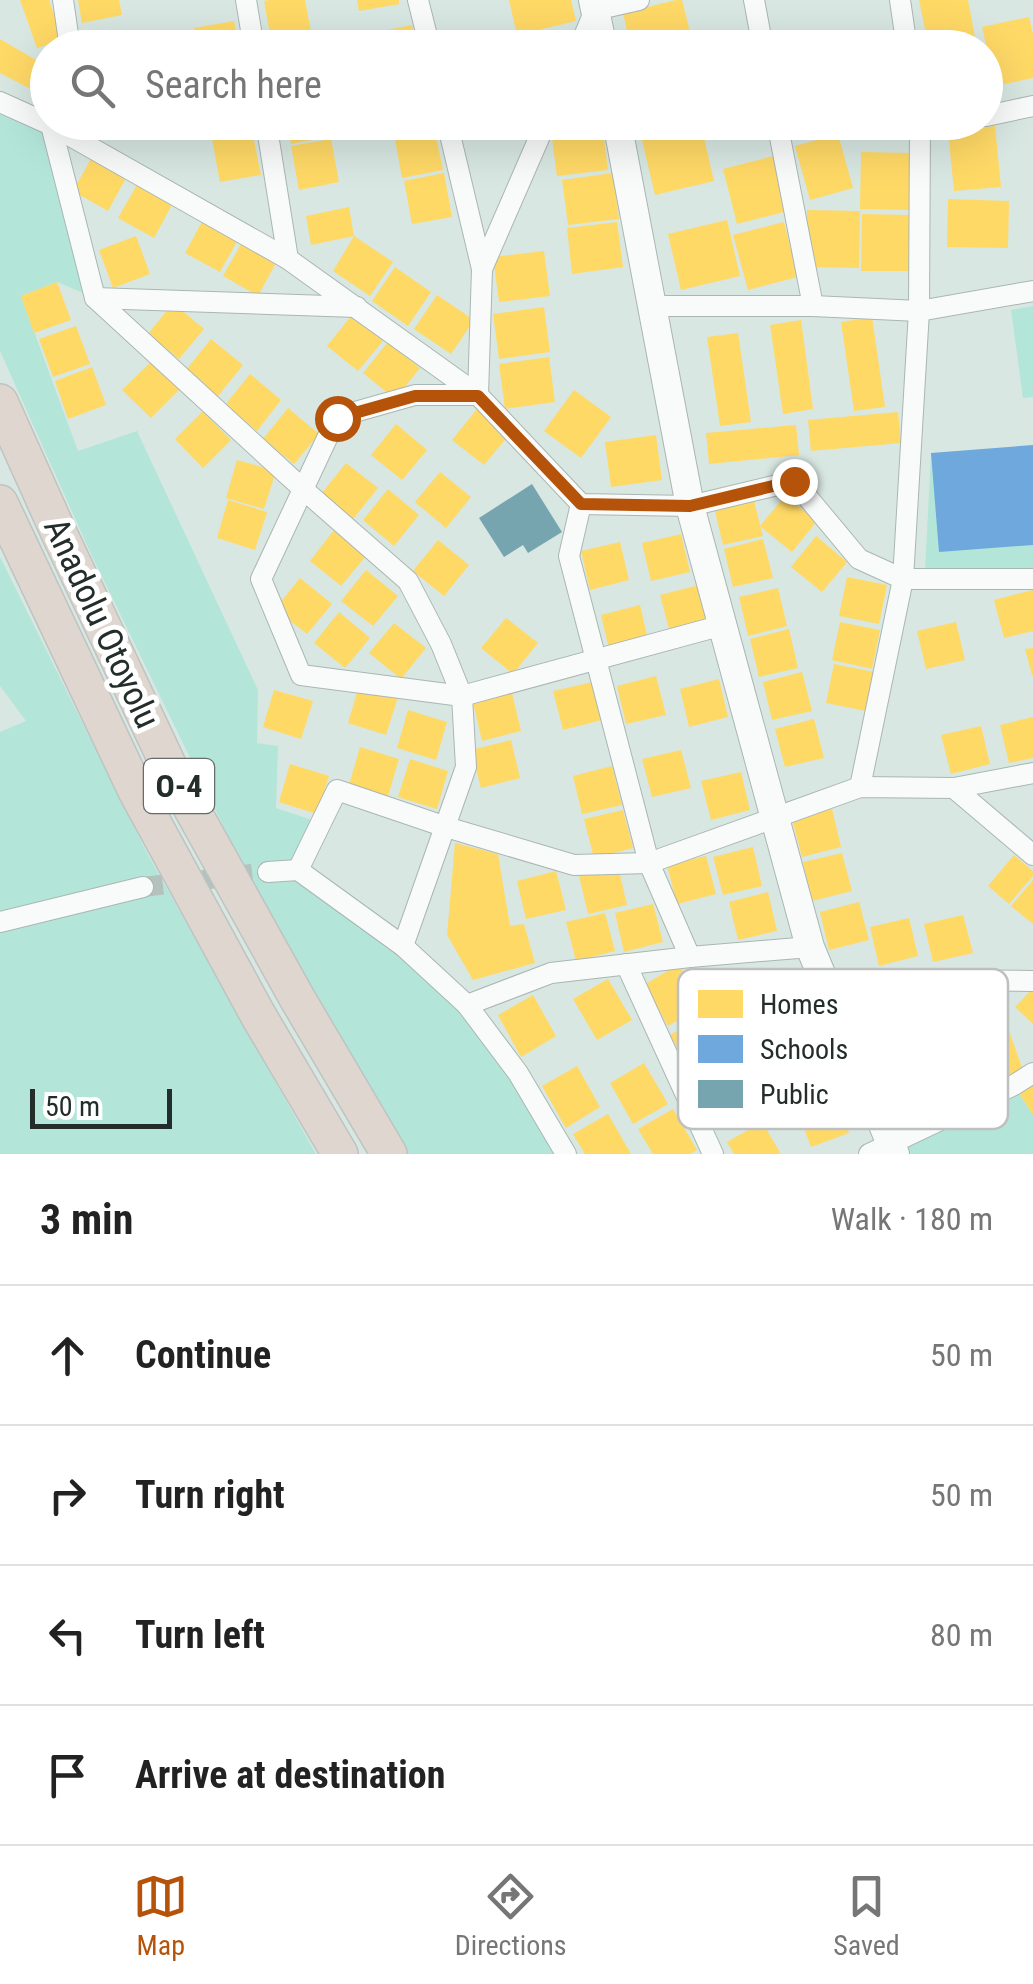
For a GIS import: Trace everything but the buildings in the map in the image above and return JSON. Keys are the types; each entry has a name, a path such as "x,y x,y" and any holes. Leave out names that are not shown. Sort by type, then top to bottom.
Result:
{"highway":[{"name":"Anadolu Otoyolu","path":"0,402 173,776 389,1154"},
{"name":"Anadolu Otoyolu","path":"0,503 136,791 258,1015 340,1154"}],"main road":[{"path":"594,5 599,30"},
{"path":"621,140 690,506 818,969"}],"street":[{"path":"63,0 67,30"},
{"path":"246,0 251,30"},
{"path":"418,0 426,30"},
{"path":"585,30 594,5 639,0"},
{"path":"754,0 760,30"},
{"path":"900,0 905,30"},
{"path":"0,102 30,115"},
{"path":"1003,112 1033,106"},
{"path":"56,140 96,298 408,580 441,644 462,696 466,767 402,946"},
{"path":"80,140 288,259 357,307 478,396 581,504 690,506 794,481 860,559 903,579 1033,579"},
{"path":"269,140 288,259"},
{"path":"452,140 482,269 478,396"},
{"path":"482,269 538,140"},
{"path":"781,140 813,306"},
{"path":"860,787 903,579 919,311 920,140"},
{"path":"653,306 813,306 919,311 1033,291"},
{"path":"96,298 357,307"},
{"path":"478,396 415,396 337,418 261,579 301,674 462,696 722,625"},
{"path":"581,504 570,556 649,863 690,957"},
{"path":"298,870 337,790 574,865 649,863 860,787 954,788 1033,772"},
{"path":"954,788 1033,856"},
{"path":"268,872 298,870 402,946 466,1004 518,1073 566,1154"},
{"path":"0,922 142,887"},
{"path":"466,1004 552,973 810,947"},
{"path":"626,964 678,1078"},
{"path":"1008,981 1033,981"},
{"path":"1008,1088 1033,1073"},
{"path":"702,1129 713,1154"},
{"path":"885,1151 928,1129"}],"green space":[{"path":"0,102 30,116 30,140 55,140 95,298 57,282 21,296 78,451 137,431 258,690 257,743 278,746 276,808 321,823 298,870 467,1005 566,1154 407,1154 246,873 91,554 0,351"},
{"path":"1033,306 1033,397 1023,398 1011,310"},
{"path":"931,453 1033,545 1033,571 925,572"},
{"path":"0,557 148,855 316,1154 0,1154 0,732 26,721 0,686"},
{"path":"1014,1085 1033,1115 1033,1154 897,1154 892,1144 923,1129 1008,1129 1008,1088"}],"tunnel":[{"path":"143,887 268,872"}],"route":[{"path":"337,418 415,396 478,396 581,504 690,506 794,481"}]}
